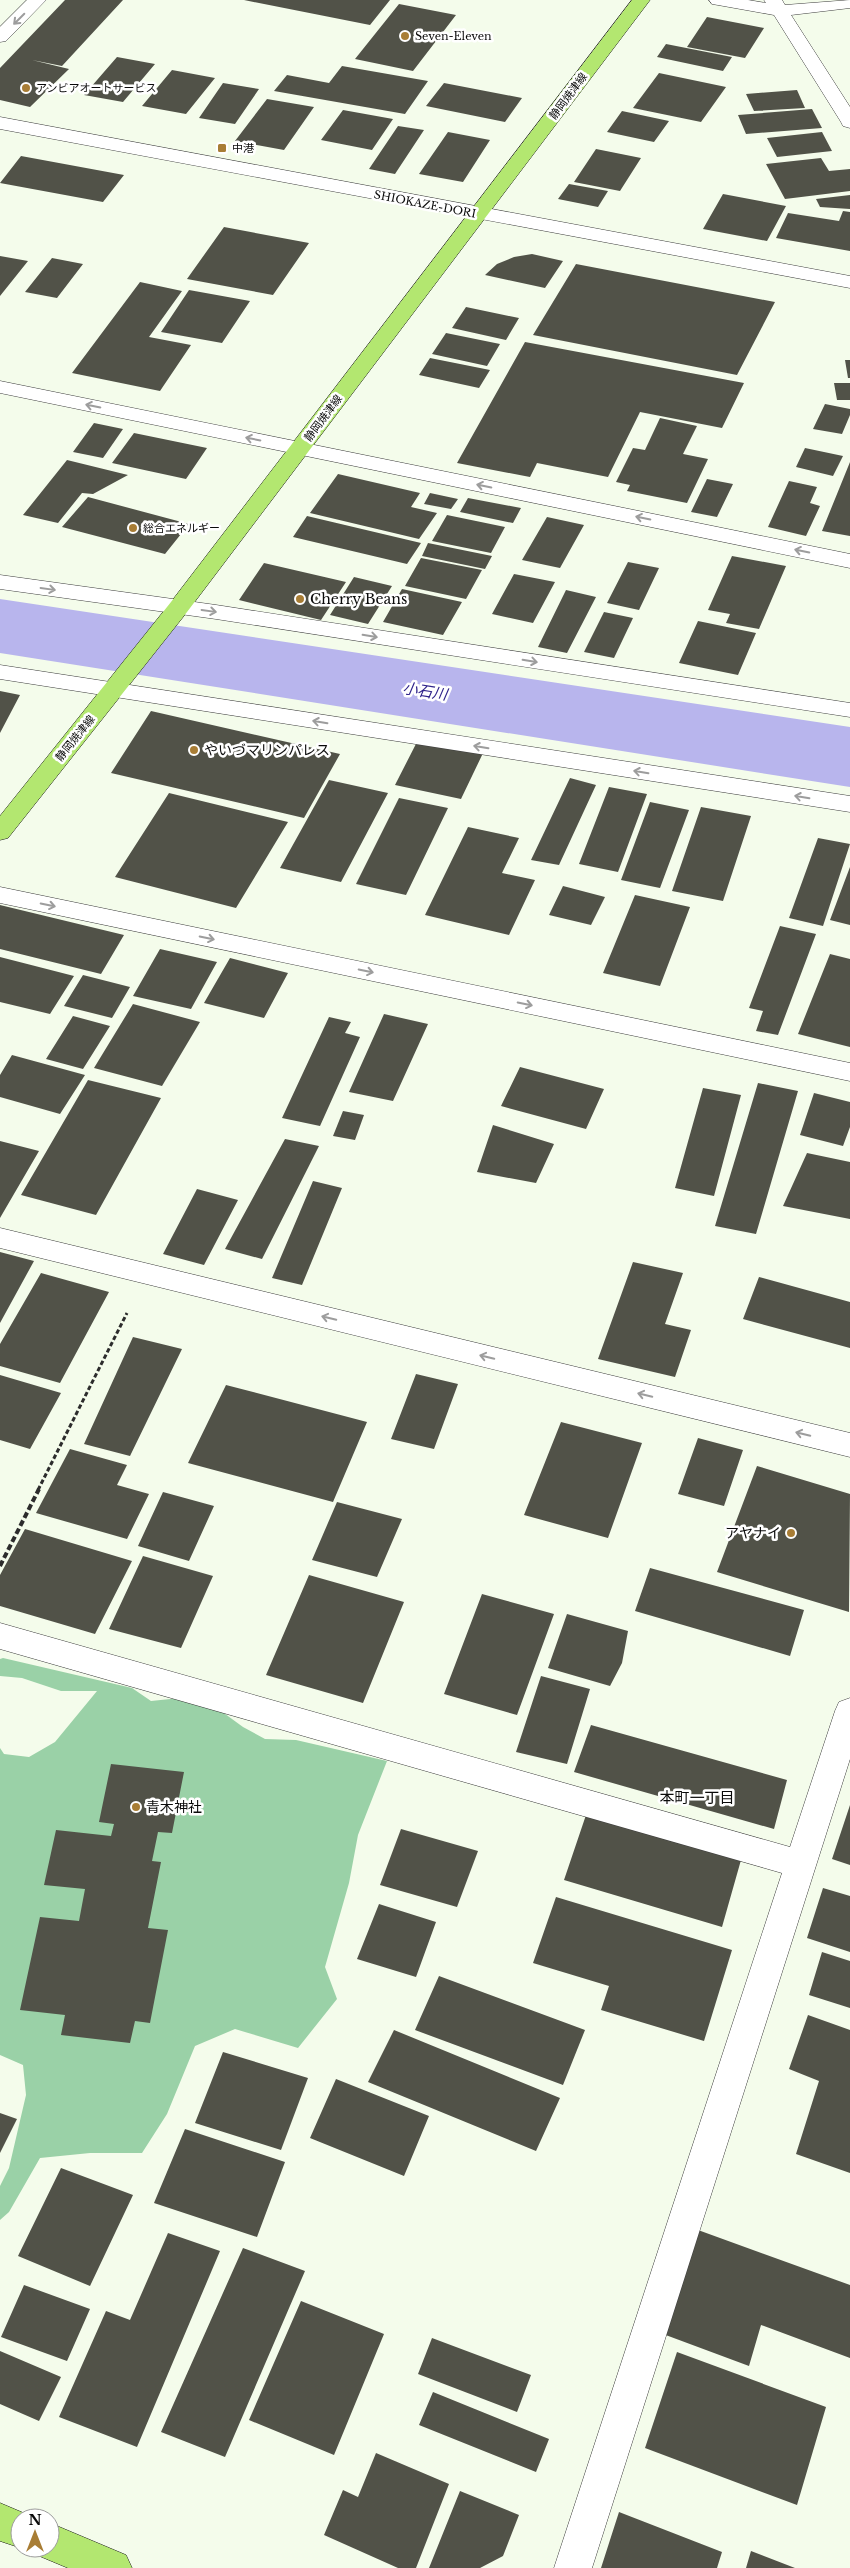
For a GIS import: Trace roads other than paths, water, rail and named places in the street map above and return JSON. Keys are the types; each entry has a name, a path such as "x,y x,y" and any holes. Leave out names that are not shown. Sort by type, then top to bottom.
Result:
{"main road":[{"name":"静岡焼津線","path":"0,832 175,611 641,0"},
{"path":"60,2546 113,2568"}],"street":[{"path":"0,37 37,0"},
{"path":"718,0 777,6 850,3"},
{"path":"777,6 850,122"},
{"name":"SHIOKAZE-DORI","path":"0,123 478,214 850,282"},
{"path":"0,388 850,561"},
{"path":"0,582 175,611 850,710"},
{"path":"0,672 117,686 850,804"},
{"path":"0,895 850,1072"},
{"path":"0,1238 850,1445"},
{"path":"0,1636 801,1864"},
{"path":"572,2568 850,1710"}],"waterway":[{"name":"小石川","path":"0,626 850,757"}],"place":[{"name":"Seven-Eleven","path":"405,36"},
{"name":"アンビアオートサービス","path":"26,88"},
{"name":"中港","path":"222,148"},
{"name":"総合エネルギー","path":"133,528"},
{"name":"Cherry Beans","path":"300,599"},
{"name":"やいづマリンパレス","path":"194,750"},
{"name":"アヤナイ","path":"791,1533"},
{"name":"青木神社","path":"136,1807"}],"district":[{"name":"本町一丁目","path":"697,1797"}]}
